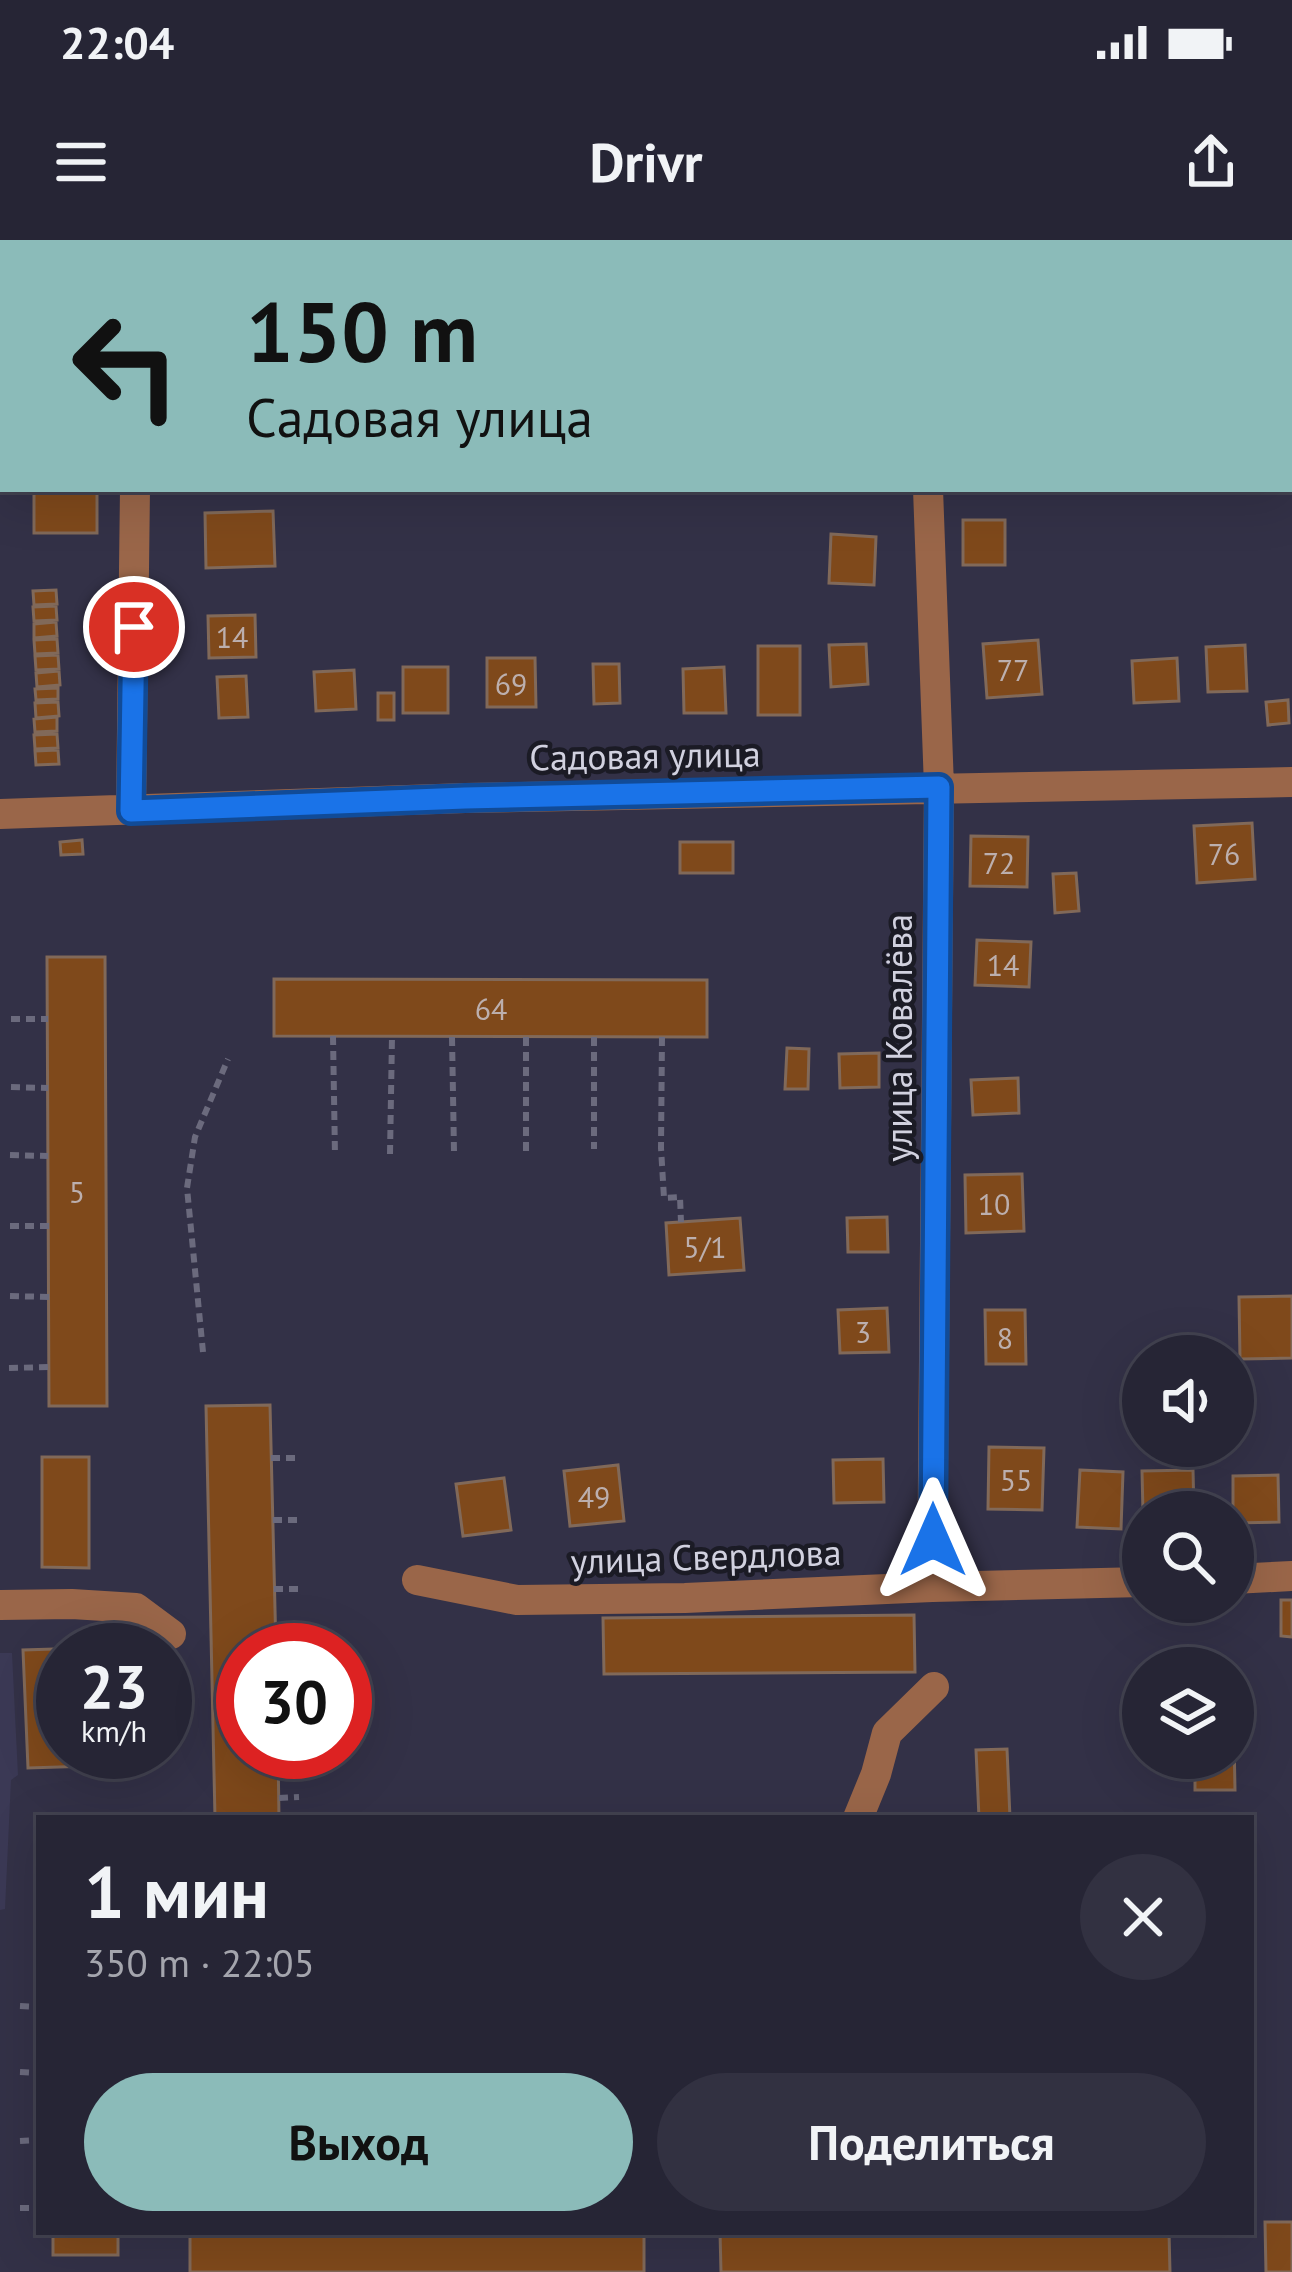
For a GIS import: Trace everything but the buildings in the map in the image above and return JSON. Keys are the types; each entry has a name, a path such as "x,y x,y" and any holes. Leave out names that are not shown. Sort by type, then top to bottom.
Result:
{"street":[{"path":"131,811 136,492"},
{"name":"улица Ковалёва","path":"928,492 939,787 932,1587"},
{"name":"Садовая улица","path":"0,814 465,798 1292,782"},
{"path":"1254,1578 1292,1576"},
{"name":"улица Свердлова","path":"417,1580 517,1600 1122,1582"},
{"path":"0,1605 136,1608 156,1623"},
{"path":"859,1815 877,1774 887,1733 934,1687"}],"path":[{"path":"11,1018 48,1018"},
{"path":"333,1036 334,1155"},
{"path":"391,1154 392,1036"},
{"path":"452,1036 454,1152"},
{"path":"526,1037 526,1151"},
{"path":"594,1037 594,1149"},
{"path":"662,1037 664,1198 680,1197 681,1222"},
{"path":"202,1352 187,1188 195,1138 228,1059"},
{"path":"11,1087 48,1088"},
{"path":"10,1155 48,1156"},
{"path":"10,1226 49,1226"},
{"path":"10,1296 49,1297"},
{"path":"9,1367 50,1367"},
{"path":"272,1458 297,1458"},
{"path":"273,1520 297,1520"},
{"path":"274,1588 298,1589"},
{"path":"279,1798 299,1797"},
{"path":"20,2006 36,2006"},
{"path":"20,2072 36,2073"},
{"path":"20,2140 36,2140"},
{"path":"20,2208 36,2208"}],"shaded area":[{"path":"0,1653 12,1653 18,1775 11,1780 5,1909 0,1910"}],"route":[{"path":"134,627 131,811 939,787 933,1540"}]}
